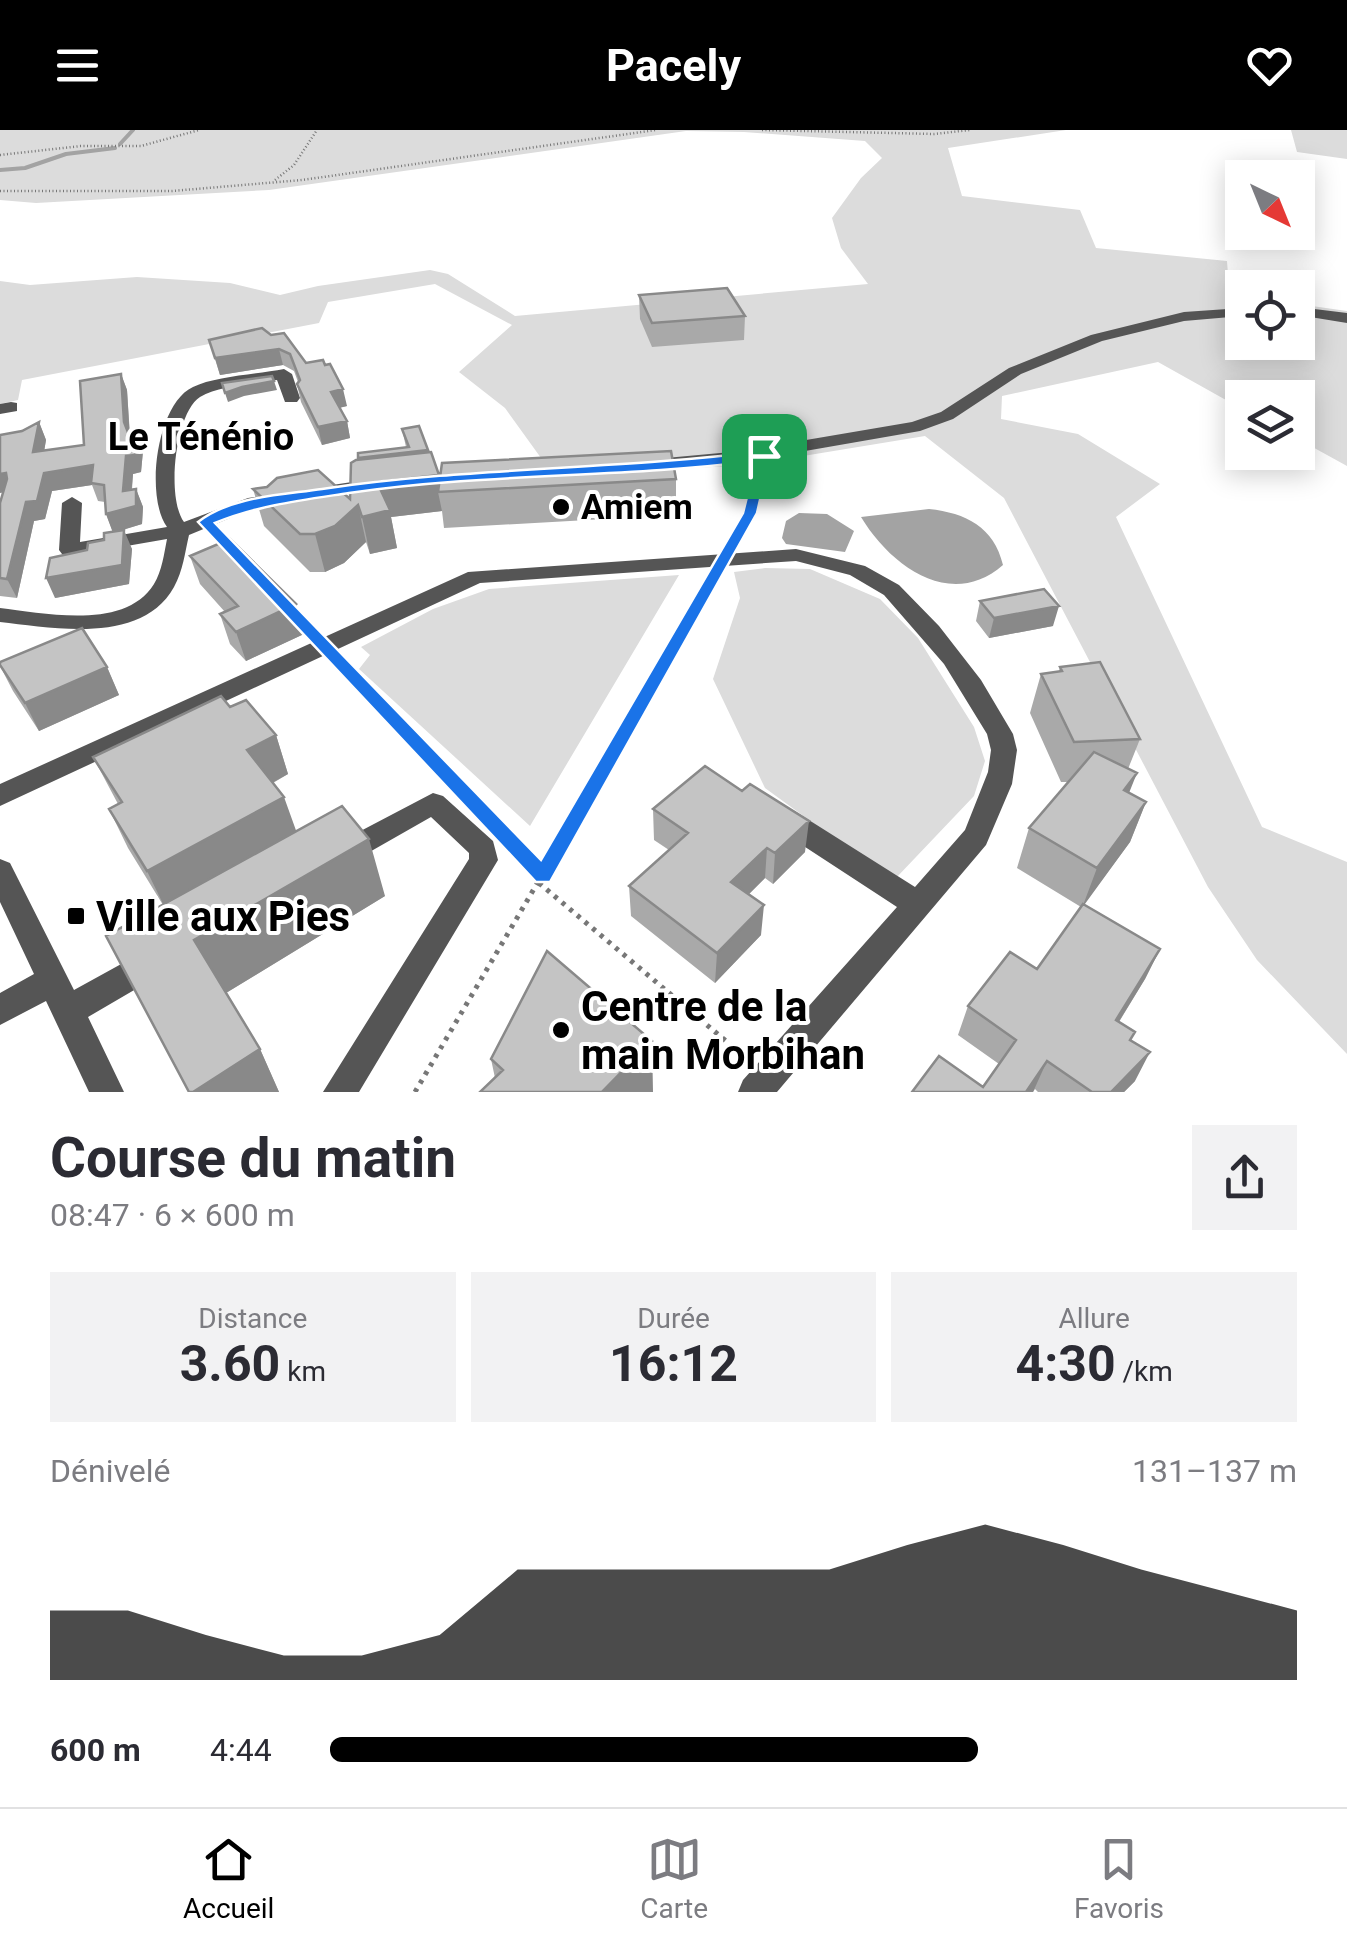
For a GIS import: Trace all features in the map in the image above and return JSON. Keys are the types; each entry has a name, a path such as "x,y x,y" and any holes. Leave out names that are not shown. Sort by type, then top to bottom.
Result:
{"street":[{"path":"619,467 764,456 939,420 1016,370 1071,349 1182,317 1225,313"},
{"path":"1315,314 1347,318"},
{"path":"180,531 167,513 164,465 184,402 199,390 284,374 290,398"},
{"path":"72,503 69,550 180,531 248,504 396,482"},
{"path":"0,616 86,621 117,616 148,603 164,589 180,531"},
{"path":"0,796 476,577 796,555 845,565 879,580 905,600 976,689 1005,747 995,795 976,837 762,1085"},
{"path":"322,865 433,802 483,850 484,860 340,1092"},
{"path":"762,805 919,905"},
{"path":"0,870 107,1092"},
{"path":"68,1011 187,943"},
{"path":"0,1010 53,980"}],"path":[{"path":"0,155 81,146 142,146 199,130"},
{"path":"271,183 294,165 318,130"},
{"path":"0,191 172,191 271,183 656,130"},
{"path":"762,130 934,134 970,130"},
{"path":"415,1092 541,880 723,558 757,496 764,456"},
{"path":"323,645 541,880 762,1085"}],"shaded area":[{"path":"0,130 1066,130 948,148 962,196 1080,210 1096,248 1227,261 1225,360 1315,360 1315,306 1347,311 1347,466 1315,448 1315,380 1225,380 1225,399 1158,362 1002,396 1001,419 1078,434 1160,484 1116,517 1262,827 1347,862 1347,1054 1257,960 1208,887 1004,498 925,436 748,465 554,476 505,408 459,372 512,325 435,284 328,302 319,323 22,380 18,400 0,404 0,281 30,285 137,277 230,283 280,295 430,270 448,274 515,316 868,284 841,248 832,218 861,178 882,158 865,141 686,131 269,190 36,203 0,200"},
{"path":"1291,130 1347,130 1347,159 1297,152"},
{"path":"929,509 955,514 976,524 993,541 1003,565 983,578 963,584 942,583 905,565 873,535 861,517"},
{"path":"799,513 827,514 854,531 845,552 786,544 782,538 786,521"},
{"path":"810,569 880,599 918,638 974,727 985,761 974,796 896,878 857,855 765,788 713,679 740,598 734,572"},
{"path":"679,575 530,826 359,669 370,655 361,647 433,609 489,589"}],"building":[{"path":"727,288 745,316 652,323 639,295"},
{"path":"262,328 271,335 284,333 306,363 323,360 325,365 330,364 343,389 331,392 347,421 318,427 297,384 300,380 290,354 279,349 215,358 209,340"},
{"path":"121,374 124,422 129,435 136,434 135,455 126,456 123,491 136,489 136,506 106,514 104,485 91,483 93,465 44,473 37,501 26,502 7,579 0,578 0,503 7,479 6,473 0,474 0,435 22,431 39,422 33,452 84,445 80,381"},
{"path":"272,376 274,381 225,393 222,383"},
{"path":"419,426 428,450 358,458 358,453 409,447 402,429"},
{"path":"671,451 676,479 438,492 442,463"},
{"path":"431,452 439,475 377,482 390,510 362,517 358,505 335,526 315,534 300,534 253,489 267,487 277,478 318,470 350,499 351,463 356,460"},
{"path":"124,530 122,565 46,578 50,558 87,550 88,543 104,540 104,533"},
{"path":"230,539 296,604 236,632 220,614 238,606 190,556"},
{"path":"1044,589 1059,606 994,618 980,601"},
{"path":"82,628 107,667 25,703 0,662"},
{"path":"1100,662 1140,739 1074,742 1041,674 1062,671 1060,667"},
{"path":"221,696 230,707 246,700 276,735 247,750 284,797 147,871 109,809 122,802 93,757"},
{"path":"1094,752 1137,773 1124,790 1146,802 1097,868 1029,828"},
{"path":"705,766 742,791 750,784 809,821 775,853 767,848 731,882 764,905 717,953 629,886 688,833 653,809"},
{"path":"342,806 369,839 194,940 260,1049 189,1092 106,936"},
{"path":"1083,904 1160,949 1116,1020 1135,1032 1130,1040 1150,1052 1111,1092 1092,1092 1047,1061 1026,1092 912,1092 939,1056 983,1087 1016,1040 968,1006 1010,952 1037,969"},
{"path":"547,951 652,1041 602,1092 480,1092 503,1070 491,1059"}],"waterway":[{"path":"120,144 133,130"},
{"path":"0,170 25,168 66,154 115,148"}],"place":[{"name":"Amiem","path":"561,507"},
{"name":"Ville aux Pies","path":"76,916"},
{"name":"Centre de la main Morbihan","path":"561,1030"}],"district":[{"name":"Le Ténénio","path":"201,437"}],"route":[{"path":"764,456 750,513 543,876 206,522 248,504 414,480 695,464 764,456"}]}
